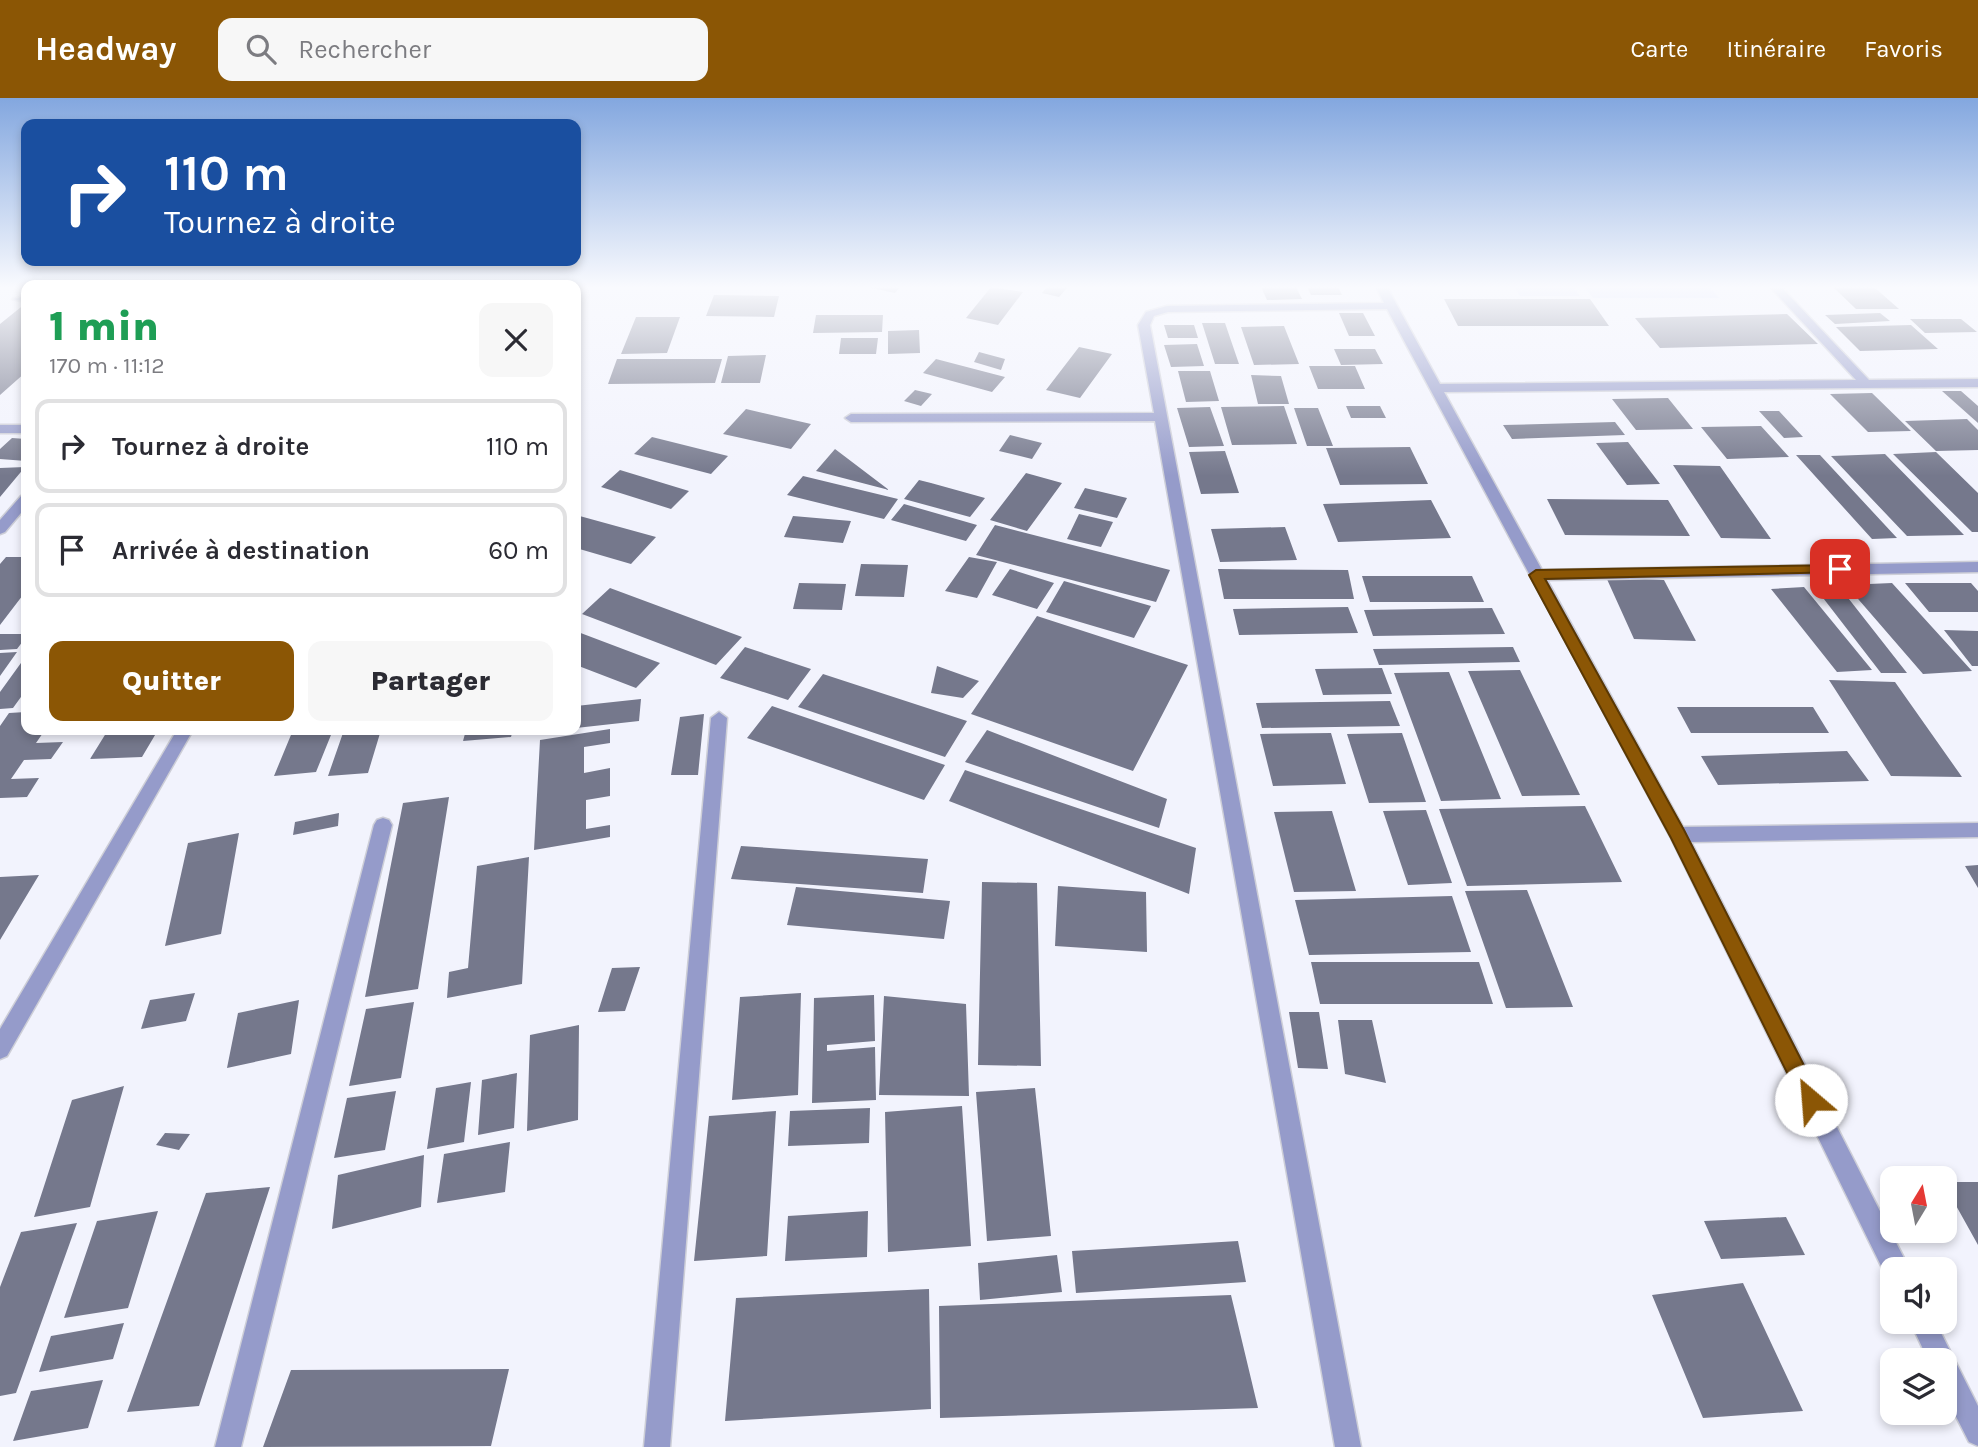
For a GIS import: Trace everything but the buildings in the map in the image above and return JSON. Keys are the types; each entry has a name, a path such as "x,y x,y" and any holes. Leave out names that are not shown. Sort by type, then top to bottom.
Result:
{"street":[{"path":"1148,350 1348,1447"},
{"path":"1416,350 1678,835 1890,1257"},
{"path":"1834,350 1866,384"},
{"path":"1438,388 1978,383"},
{"path":"850,418 1160,417"},
{"path":"0,429 21,429"},
{"path":"0,529 21,505"},
{"path":"1536,575 1978,567"},
{"path":"657,1447 719,718"},
{"path":"0,1049 182,735"},
{"path":"228,1447 383,825"},
{"path":"1678,835 1978,831"},
{"path":"1957,1392 1978,1433"}],"route":[{"path":"1811,1100 1678,835 1536,575 1840,569"}]}
